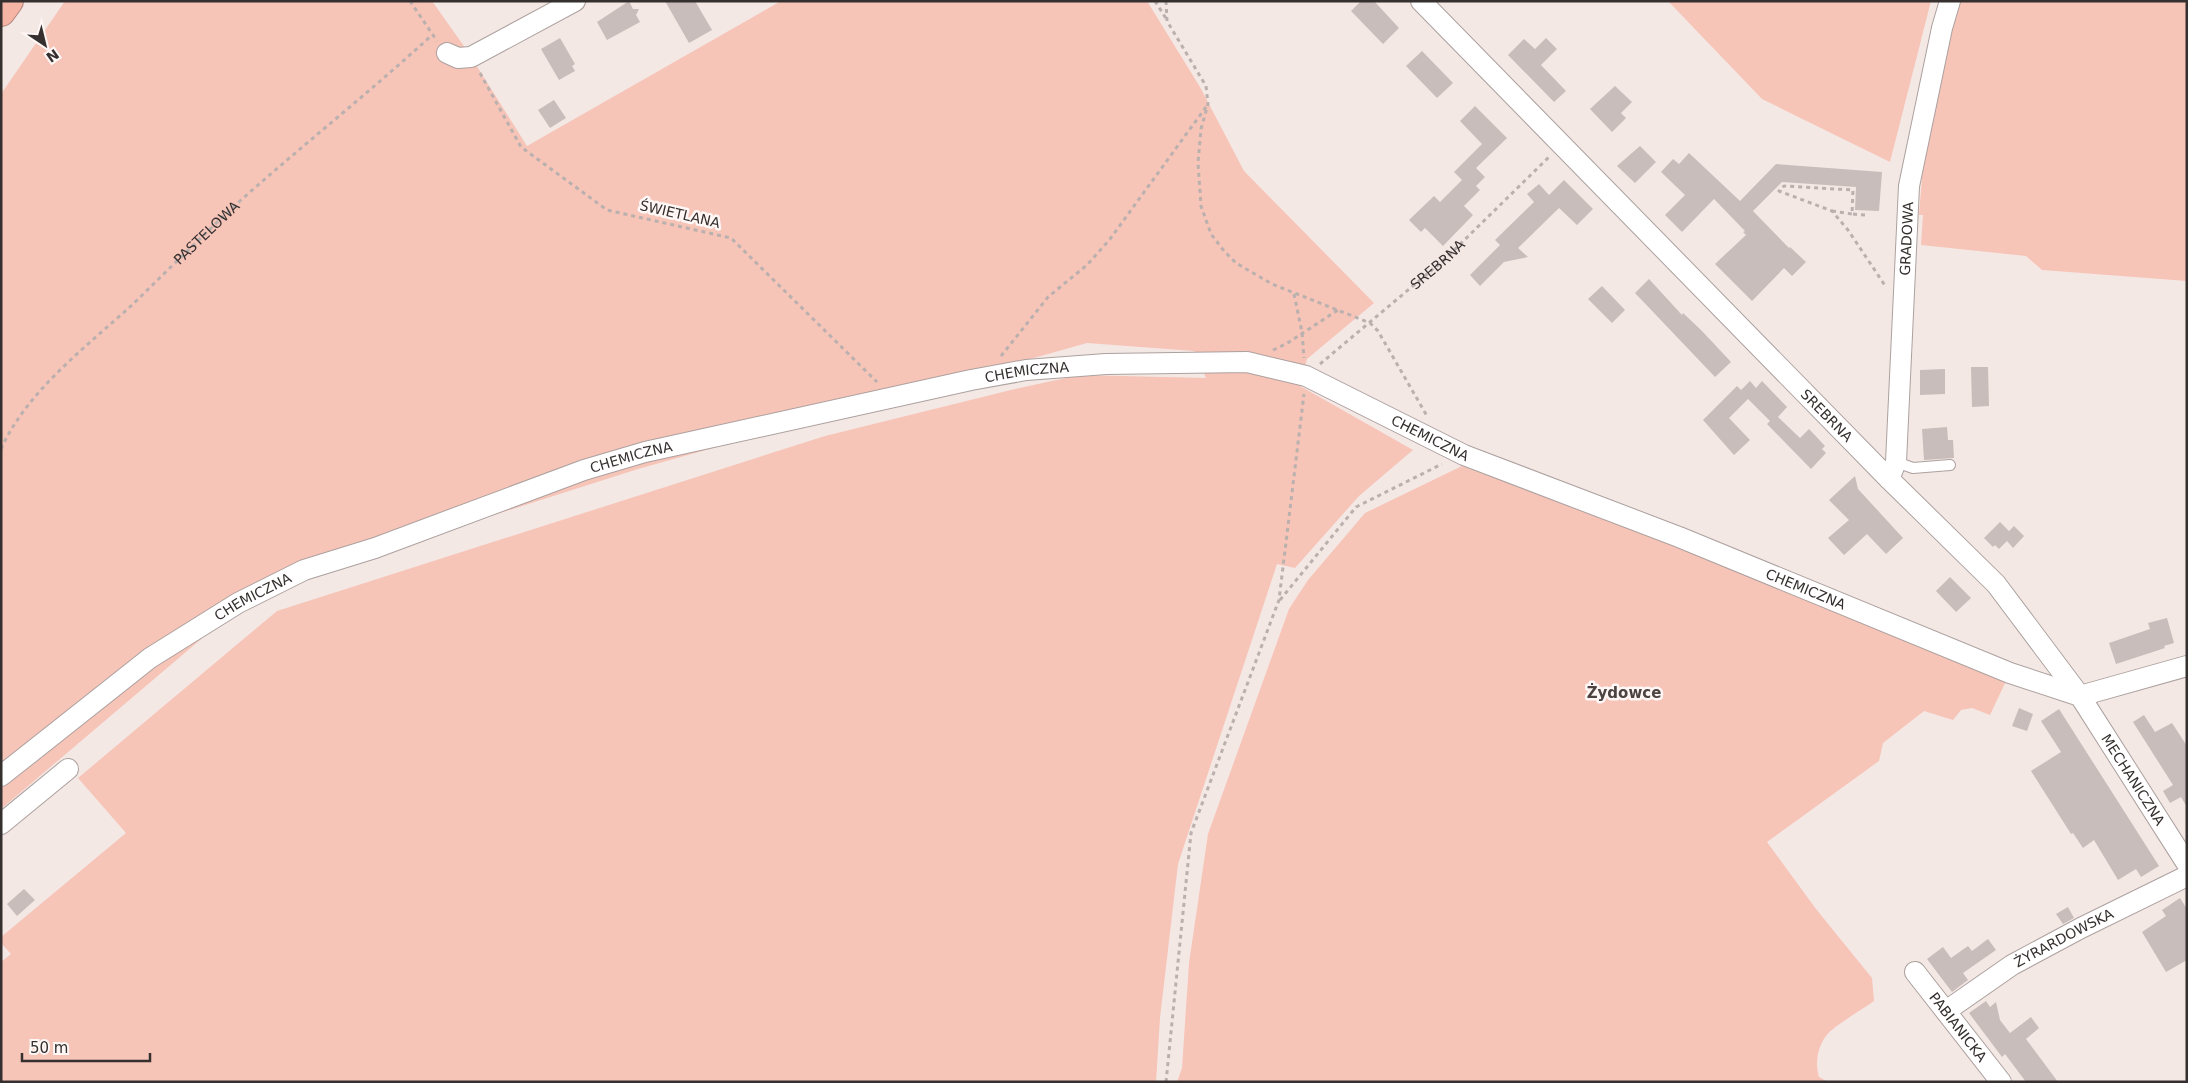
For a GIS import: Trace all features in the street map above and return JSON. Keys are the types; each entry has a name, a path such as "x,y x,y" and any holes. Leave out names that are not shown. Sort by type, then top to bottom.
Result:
{"highway":[{"path":"1,12 9,1"}],"street":[{"path":"448,53 458,58 471,57 575,1"},
{"name":"SREBRNA","path":"1422,1 1562,145 1892,470 1996,584 2080,696"},
{"name":"GRADOWA","path":"1892,470 1909,186 1942,28 1950,1"},
{"name":"CHEMICZNA","path":"1,776 150,658 225,611 304,570 375,548 566,477 628,457 891,397 1017,371 1060,366 1247,362 1306,376 1464,455 1679,537 2010,673 2080,696"},
{"path":"2080,696 2187,666"},
{"name":"MECHANICZNA","path":"2080,696 2187,864"},
{"path":"1,824 68,769"},
{"name":"ŻYRARDOWSKA","path":"1946,1011 2012,966 2081,928 2187,876"},
{"name":"PABIANICKA","path":"1915,972 2001,1082"}],"lane":[{"path":"1892,470 1950,466"}],"path":[{"name":"PASTELOWA","path":"1,449 11,427 62,369 92,339 131,306 240,201 432,35 410,1"},
{"path":"1156,1 1206,86 1208,104 1201,129 1198,163 1201,206 1211,234 1224,252 1245,269 1294,294 1338,309 1370,323 1378,331 1443,444"},
{"path":"1166,1 1167,21"},
{"name":"ŚWIETLANA","path":"471,57 522,147 607,210 731,238 891,397"},
{"path":"997,361 1048,297 1087,265 1110,239 1208,104"},
{"name":"SREBRNA","path":"1306,376 1445,259 1562,145"},
{"path":"1852,214 1853,190 1784,186 1779,191 1832,211 1852,214 1866,215"},
{"path":"1832,211 1848,230 1896,302 1903,303"},
{"path":"1166,1082 1191,832 1279,600 1306,376 1302,332 1294,294"},
{"path":"1247,362 1286,344 1338,309"},
{"path":"1279,600 1356,507 1430,469 1464,455"}],"shaded area":[{"path":"65,1 432,1 466,49 527,146 781,1 1147,1 1200,87 1244,171 1374,303 1307,359 1300,386 1413,450 1359,496 1295,568 1277,564 1178,864 1160,1018 1156,1082 1,1082 1,1026 3,1025 1,1022 1,962 11,954 1,943 1,937 126,833 78,778 277,611 825,436 1015,389 1080,375 1206,378 1194,351 1087,343 638,469 259,590 1,809 1,94"},
{"path":"1668,1 1931,1 1890,162 1762,99"},
{"path":"1954,1 2187,1 2187,281 2042,270 2026,256 1921,245 1923,215 1919,215 1926,128"},
{"path":"1462,466 1721,562 2007,679 1990,715 1972,708 1961,710 1953,720 1924,711 1883,743 1879,761 1767,842 1816,909 1872,978 1874,1001 1829,1032 1821,1046 1817,1061 1818,1072 1819,1077 1828,1082 1177,1082 1182,1068 1189,963 1208,834 1289,609 1308,580 1365,513"}],"building":[{"path":"629,1 633,9 639,9 636,15 640,22 607,40 597,22"},
{"path":"665,1 695,1 712,30 689,43"},
{"path":"1361,1 1374,1 1399,28 1383,44 1351,11"},
{"path":"560,38 575,64 572,66 575,71 559,80 541,49"},
{"path":"1546,38 1557,49 1541,65 1566,91 1554,102 1508,55 1524,39 1535,49"},
{"path":"1422,51 1453,83 1437,98 1406,66"},
{"path":"1615,86 1632,102 1621,113 1626,118 1612,132 1590,109"},
{"path":"554,100 566,118 550,128 538,110"},
{"path":"1475,106 1507,138 1476,168 1485,177 1476,186 1480,190 1464,206 1473,215 1443,246 1425,228 1421,232 1409,220 1434,196 1440,202 1462,180 1454,172 1482,144 1460,121"},
{"path":"1640,146 1656,162 1635,183 1617,166"},
{"path":"1689,153 1740,201 1776,164 1882,172 1879,211 1855,210 1856,187 1782,182 1753,211 1789,248 1806,262 1792,276 1784,268 1752,301 1715,264 1746,235 1743,232 1745,231 1714,199 1682,232 1665,215 1685,195 1661,172 1673,159 1679,164"},
{"path":"1564,180 1593,209 1577,225 1559,208 1518,248 1528,257 1504,262 1480,286 1470,275 1500,245 1495,240 1534,202 1527,194 1539,184 1549,195"},
{"path":"1649,279 1682,315 1683,313 1702,331 1731,362 1715,377 1635,293"},
{"path":"1602,286 1625,310 1612,323 1588,299"},
{"path":"1971,367 1988,367 1989,406 1972,407"},
{"path":"1945,369 1945,394 1920,395 1920,370"},
{"path":"1750,381 1756,388 1762,381 1787,407 1778,417 1800,438 1809,429 1825,446 1822,449 1826,453 1811,469 1767,424 1770,421 1748,399 1729,418 1750,440 1734,455 1703,420 1737,386 1741,390"},
{"path":"1947,427 1948,440 1953,440 1954,458 1924,460 1922,429"},
{"path":"1855,476 1858,489 1903,538 1886,554 1867,534 1844,555 1828,538 1849,520 1829,500"},
{"path":"2000,522 2009,531 2014,526 2024,536 2013,548 2007,541 1999,549 1995,545 1993,547 1984,538"},
{"path":"1950,577 1971,598 1956,612 1936,591"},
{"path":"2167,618 2174,643 2164,646 2165,648 2116,664 2109,643 2150,629 2148,623"},
{"path":"2019,708 2033,714 2027,731 2012,726"},
{"path":"2059,709 2159,866 2141,877 2136,869 2118,880 2094,840 2083,848 2073,833 2071,834 2031,771 2061,752 2041,721"},
{"path":"2144,715 2155,732 2172,723 2187,746 2187,807 2181,797 2170,803 2163,791 2173,785 2133,722"},
{"path":"24,889 35,900 17,916 7,904"},
{"path":"2180,898 2187,909 2187,960 2166,972 2142,932 2166,916 2162,910"},
{"path":"2068,907 2074,918 2063,924 2056,914"},
{"path":"1988,939 1996,950 1963,973 1968,980 1952,992 1927,959 1943,947 1951,958 1968,946 1972,951"},
{"path":"1986,1001 1990,1007 1996,1002 2000,1020 2010,1033 2031,1017 2039,1028 2026,1039 2058,1082 2026,1082 2005,1054 2002,1057 1969,1013"}],"district":[{"name":"Żydowce","path":"1624,693"}]}
